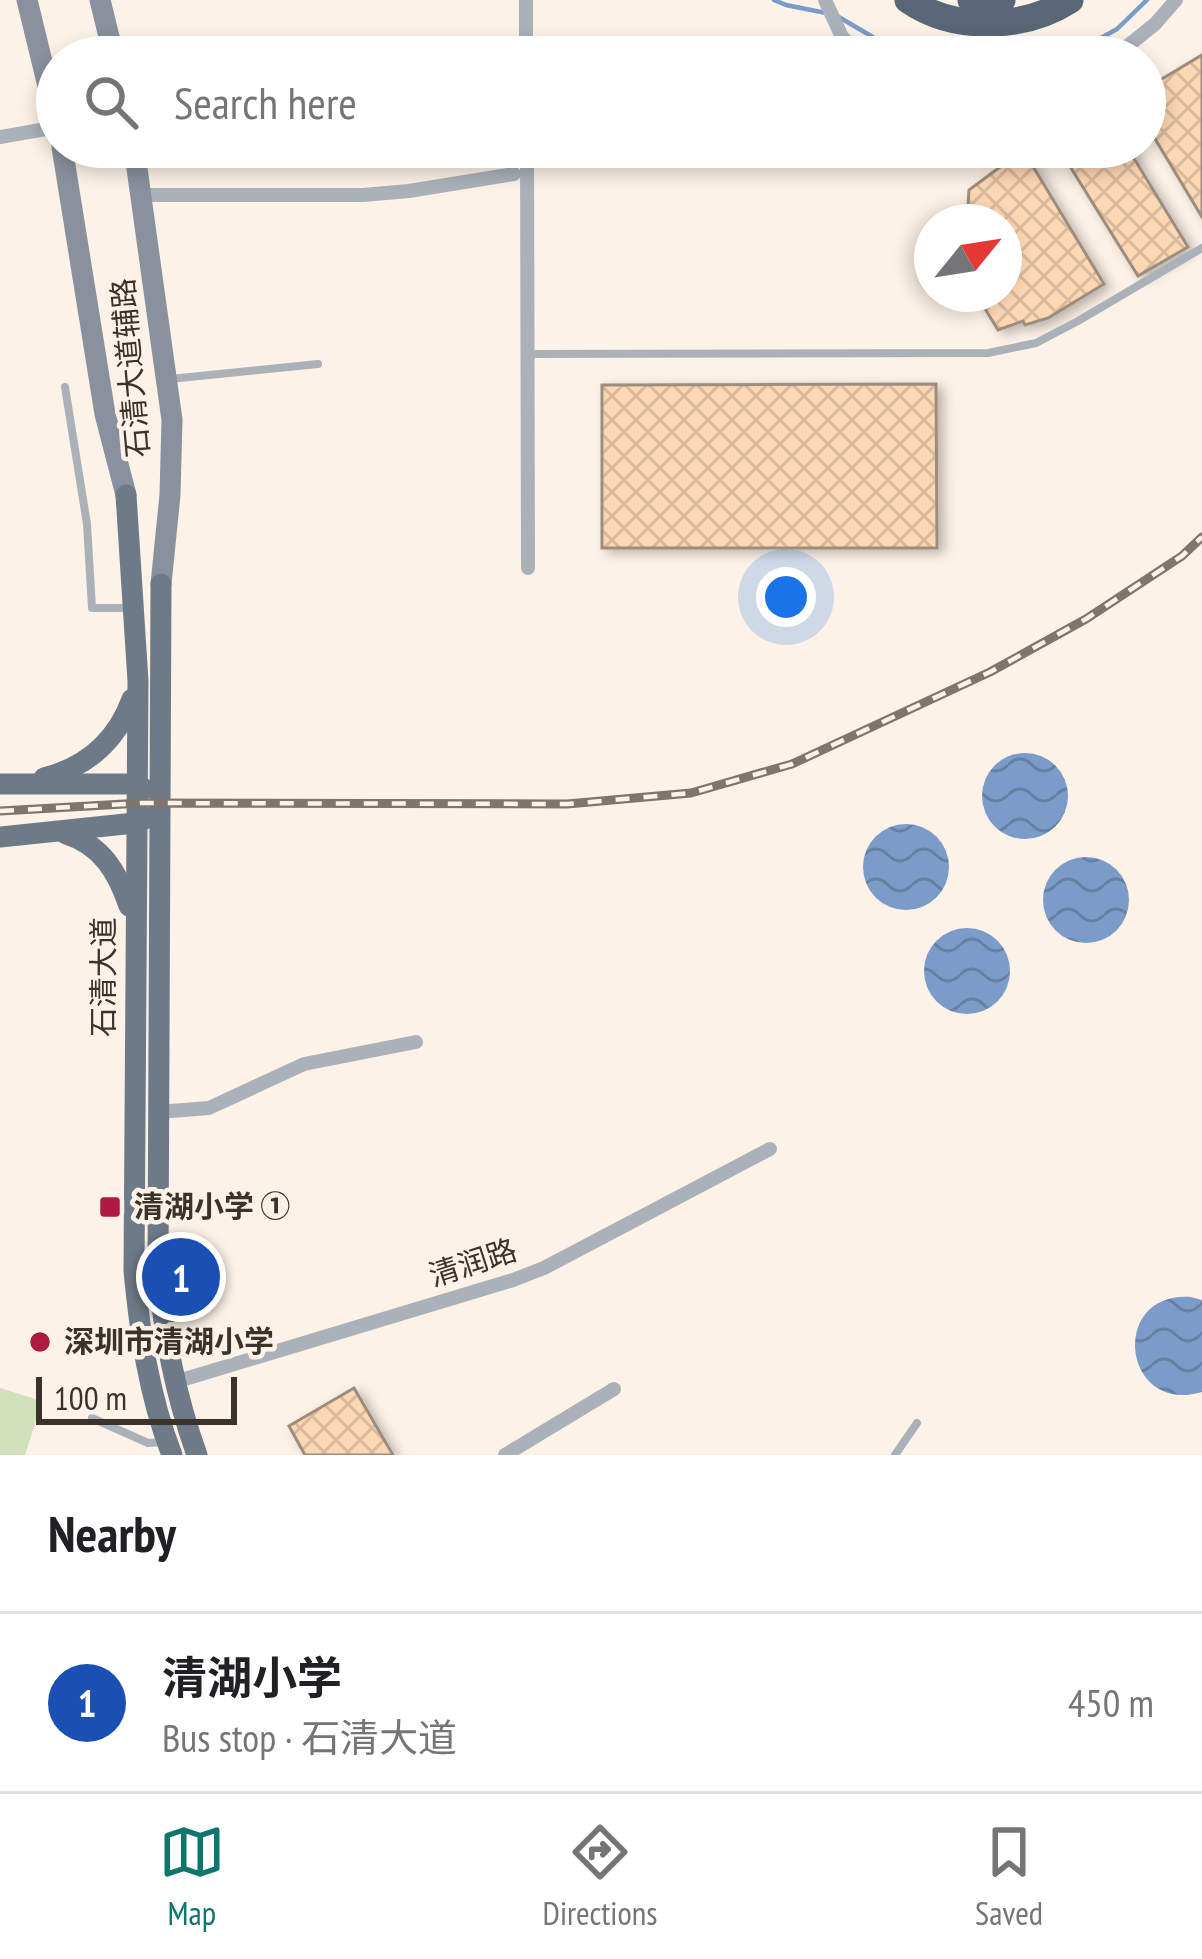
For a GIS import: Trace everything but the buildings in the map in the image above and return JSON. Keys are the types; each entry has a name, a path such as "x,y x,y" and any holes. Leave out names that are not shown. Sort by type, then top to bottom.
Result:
{"highway":[{"path":"908,0 943,17 980,24 1023,20 1070,0"},
{"path":"970,0 1002,0"}],"main road":[{"path":"27,0 36,38"},
{"path":"105,1 111,36"},
{"name":"石清大道辅路","path":"65,168 105,414 126,495"},
{"name":"石清大道辅路","path":"138,168 172,420 161,584"},
{"name":"石清大道","path":"126,495 138,681 134,1271 145,1359 169,1449"},
{"name":"石清大道","path":"161,584 158,1267 175,1382 197,1455"},
{"path":"25,783 57,775 100,751 124,718 138,681"},
{"path":"0,784 136,784 162,805 135,824 0,837"},
{"path":"53,832 72,836 101,853 123,888 134,930"}],"street":[{"path":"526,0 526,36"},
{"path":"825,0 842,36"},
{"path":"1141,36 1176,0"},
{"path":"0,137 36,129"},
{"path":"526,168 528,568"},
{"path":"143,195 363,195 514,174"},
{"path":"158,1112 209,1108 304,1064 416,1042"},
{"name":"清润路","path":"175,1382 544,1268 770,1149"},
{"path":"505,1455 614,1389"}],"lane":[{"path":"527,354 988,353 1036,343 1202,248"},
{"path":"168,380 318,364"},
{"path":"65,387 87,524 92,608 133,608"},
{"path":"92,1418 169,1449"},
{"path":"895,1455 917,1423"}],"green space":[{"path":"0,1388 42,1401 25,1455 0,1455"}],"water":[{"path":"1025,753 1056,765 1068,796 1056,827 1025,839 994,827 982,796 994,765"},
{"path":"906,824 937,836 949,867 937,898 906,910 875,898 863,867 875,836"},
{"path":"1086,857 1117,869 1129,900 1117,931 1086,943 1055,931 1043,900 1055,869"},
{"path":"967,928 998,940 1010,971 998,1002 967,1014 936,1002 924,971 936,940"},
{"path":"1164,1300 1202,1300 1202,1392 1175,1395 1155,1386 1141,1371 1135,1351 1137,1331 1146,1313"}],"waterway":[{"path":"774,0 826,13"},
{"path":"1104,36 1147,0"},
{"path":"837,16 871,36"}],"railway":[{"path":"0,811 142,803 567,804 691,793 792,764 990,672 1086,619 1182,556 1202,537"}],"place":[{"name":"清湖小学 ①","path":"110,1207"},
{"name":"清湖小学","path":"181,1277"},
{"name":"深圳市清湖小学","path":"40,1342"}]}
